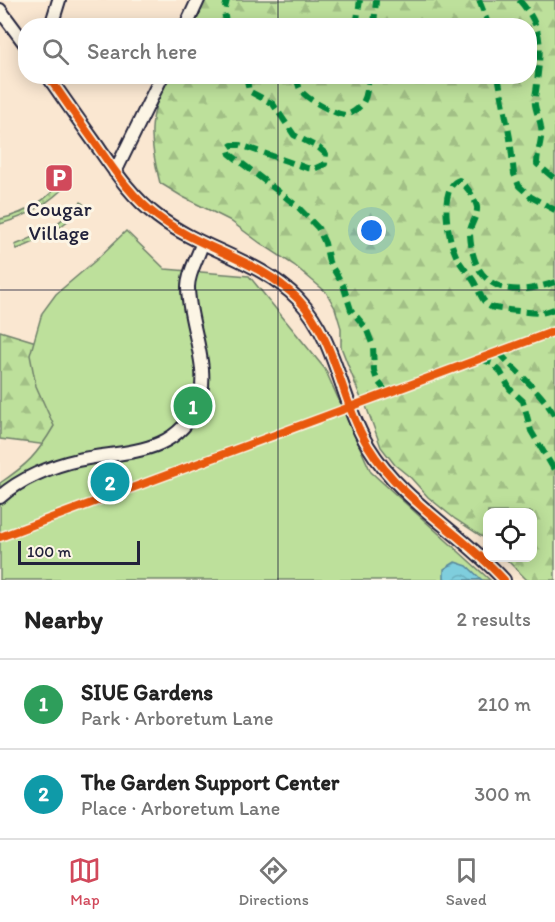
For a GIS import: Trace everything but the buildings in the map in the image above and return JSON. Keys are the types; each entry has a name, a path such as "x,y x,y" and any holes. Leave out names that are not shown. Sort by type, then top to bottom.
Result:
{"street":[{"path":"53,18 59,0"},
{"path":"190,18 198,0"},
{"path":"0,10 18,34"},
{"path":"54,84 131,192 158,217 202,244 274,279 298,300 319,328 354,417 380,464 409,496 475,550 504,580"},
{"path":"115,171 158,84"},
{"path":"0,497 36,474 76,460 148,449 171,439 186,424 198,403 202,379 197,340 189,310 188,284 202,244"}],"shaded area":[{"path":"0,0 555,0 555,580 0,580"}],"green space":[{"path":"205,0 555,0 555,330 362,401 341,347 341,328 335,308 326,292 294,265 229,220 160,183 152,141 153,117 164,84 537,84 537,18 197,18"},
{"path":"66,177 70,182 46,202 29,213 0,224 0,219 20,213 37,204"},
{"path":"81,202 85,206 61,226 45,237 17,249 15,245 51,228"},
{"path":"126,231 165,269 249,276 325,369 371,472 490,580 0,580 0,483 31,459 54,426 36,386 30,355 42,313 56,294"},
{"path":"0,331 46,345 83,368 48,445 0,439"},
{"path":"555,334 555,580 527,580 509,562 537,562 537,508 483,508 483,537 428,497 411,478 395,465 381,447 366,406"}],"water":[{"path":"455,562 467,566 482,580 444,580 444,569"}],"marked path":[{"path":"225,18 224,12 227,0"},
{"path":"357,18 360,0"},
{"path":"375,18 376,0"},
{"path":"479,0 486,18"},
{"path":"519,0 532,18"},
{"path":"537,29 540,48 537,80"},
{"path":"248,84 249,91 273,104 294,135 326,154 325,164 314,169 307,168 240,145 232,145 228,148 230,154 297,206 318,228 325,243 329,262 343,285 351,310 366,328 373,346 374,371 377,380 388,394"},
{"path":"298,84 307,97 330,110 346,115 361,106 368,84"},
{"path":"500,84 514,174 519,186 531,197 555,210"},
{"path":"537,84 535,102 541,132 537,164 555,179"},
{"path":"555,282 538,287 508,289 486,278 478,267 470,234 477,211 476,203 459,180 453,185 449,192 446,214 452,246 485,302 494,308 524,312 541,313 555,309"},
{"path":"499,352 536,391 555,417"},
{"path":"480,359 492,363 500,371 510,389 523,401 531,431 555,471"}],"cycle path":[{"path":"54,84 114,171 147,208 192,238 266,274 298,299 311,315 321,333 359,428 382,466 415,500 504,580"},
{"path":"0,537 555,331"}],"place":[{"name":"Cougar Village","path":"59,178"},
{"name":"SIUE Gardens","path":"193,406"},
{"name":"The Garden Support Center","path":"110,482"}]}
